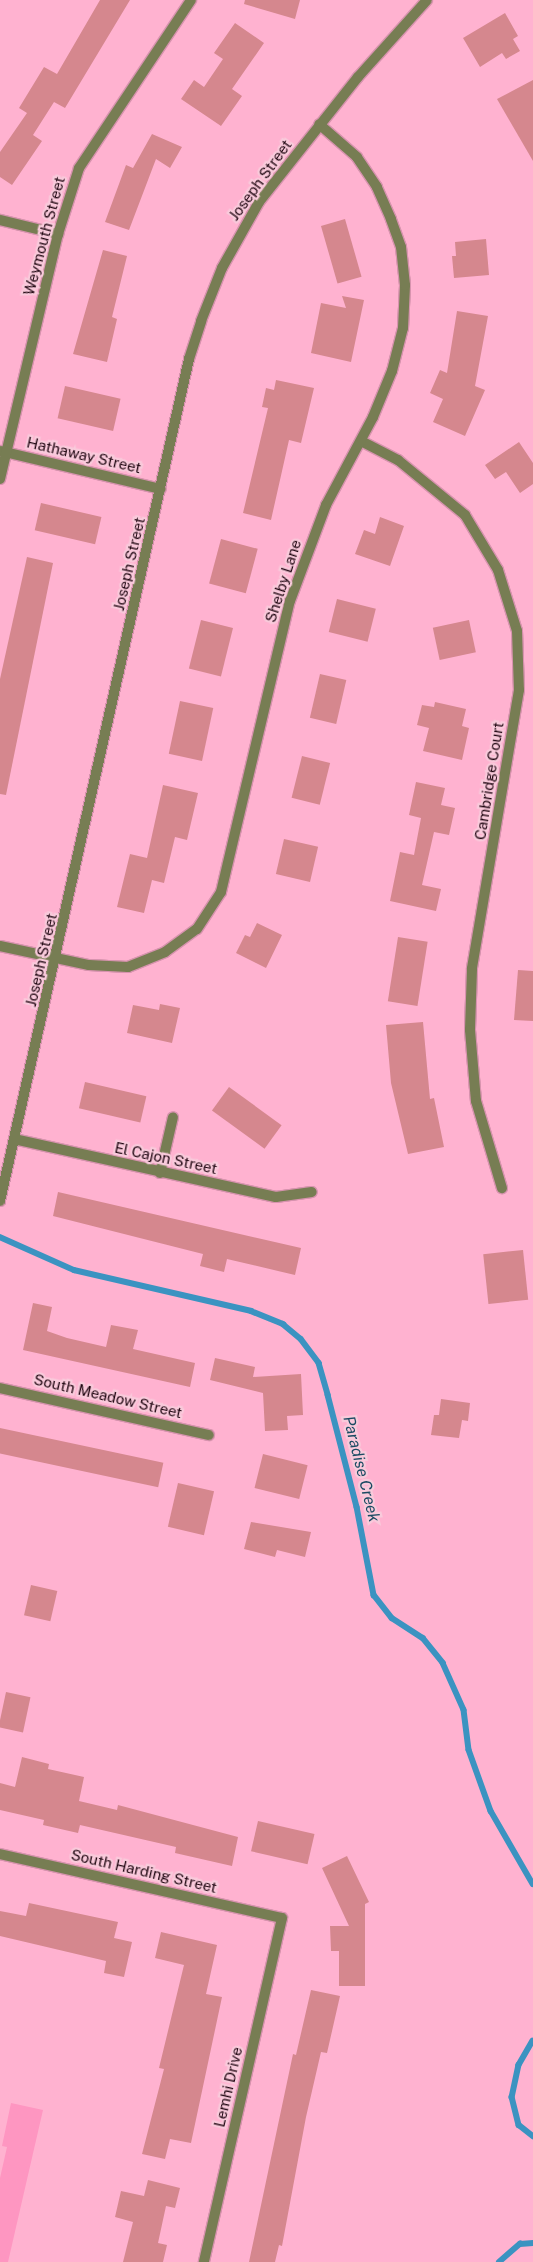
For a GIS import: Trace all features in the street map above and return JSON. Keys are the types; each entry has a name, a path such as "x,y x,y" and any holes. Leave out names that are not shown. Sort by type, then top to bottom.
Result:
{"street":[{"name":"Weymouth Street","path":"0,478 3,452 58,234 79,168 191,0"},
{"name":"Joseph Street","path":"0,1201 57,958 189,359 222,268 260,202 319,124 393,34 427,0"},
{"name":"Shelby Lane","path":"0,946 89,965 128,967 165,952 197,929 221,892 290,601 326,505 361,441 392,371 402,328 405,285 401,247 377,187 357,157 319,124"},
{"path":"0,220 58,234"},
{"name":"Cambridge Court","path":"361,441 398,460 466,515 498,570 517,631 520,663 516,710 472,969 470,1030 476,1101 502,1188"},
{"name":"Hathaway Street","path":"3,452 161,489"},
{"path":"160,1173 172,1117"},
{"name":"El Cajon Street","path":"14,1139 160,1173 276,1197 312,1192"},
{"name":"South Meadow Street","path":"0,1388 209,1435"},
{"name":"South Harding Street","path":"0,1854 282,1918"},
{"name":"Lemhi Drive","path":"204,2262 282,1918"}],"shaded area":[{"path":"11,2103 43,2110 8,2262 0,2262 0,2178 7,2147 2,2146"}],"building":[{"path":"100,0 130,0 65,108 54,102 33,135 42,141 12,185 0,177 0,152 27,113 19,108 44,67 57,74"},
{"path":"245,0 300,0 295,19 244,4"},
{"path":"505,13 518,36 513,39 520,51 506,59 502,53 480,67 463,38"},
{"path":"235,23 264,43 232,89 242,96 221,126 181,99 194,80 204,87 223,59 214,53"},
{"path":"533,80 533,161 497,99"},
{"path":"152,134 182,147 170,168 156,159 129,230 105,222 126,165 133,168"},
{"path":"345,219 362,277 338,284 321,226"},
{"path":"486,239 489,275 454,278 452,256 456,256 455,242"},
{"path":"103,250 127,256 112,317 117,319 107,362 73,354"},
{"path":"342,296 364,300 351,362 311,353 321,303 346,308"},
{"path":"457,311 488,316 475,386 485,390 465,436 433,422 443,399 430,393 440,370 447,373"},
{"path":"276,380 314,388 301,443 289,440 271,520 243,513 268,408 262,407 266,388 274,390"},
{"path":"65,386 121,399 113,431 58,418"},
{"path":"519,442 533,463 533,484 520,493 506,472 495,479 485,465"},
{"path":"41,503 101,517 95,544 35,530"},
{"path":"380,517 404,526 390,566 355,554 364,530 375,534"},
{"path":"221,539 258,549 246,593 209,583"},
{"path":"27,557 53,563 6,795 0,794 0,679"},
{"path":"337,599 376,609 368,642 329,632"},
{"path":"201,620 233,628 221,676 189,669"},
{"path":"469,620 476,652 440,660 433,628"},
{"path":"320,674 346,680 336,724 310,718"},
{"path":"180,701 213,708 202,761 169,754"},
{"path":"435,702 466,709 462,726 469,728 462,760 423,751 429,728 417,725 422,705 434,707"},
{"path":"302,756 330,763 320,805 292,798"},
{"path":"416,782 445,788 441,805 455,808 449,835 434,832 422,885 441,889 436,911 390,901 400,852 414,855 421,818 409,815"},
{"path":"163,785 198,793 187,840 175,837 164,883 152,880 144,913 117,907 130,854 147,858"},
{"path":"284,839 318,847 310,882 276,874"},
{"path":"257,923 282,935 266,968 236,953 245,935 250,937"},
{"path":"398,937 428,942 417,1006 388,1001"},
{"path":"518,970 533,971 533,1021 514,1020"},
{"path":"160,1004 180,1008 172,1043 127,1033 133,1005 159,1010"},
{"path":"423,1022 430,1099 434,1098 444,1147 408,1154 391,1083 386,1025"},
{"path":"85,1082 146,1096 140,1122 79,1108"},
{"path":"229,1087 282,1125 265,1149 212,1110"},
{"path":"58,1192 301,1248 295,1275 227,1259 224,1272 200,1266 203,1254 53,1216"},
{"path":"523,1250 528,1300 488,1304 483,1254"},
{"path":"33,1303 52,1307 47,1331 67,1338 106,1347 111,1325 138,1330 133,1349 195,1363 190,1387 23,1350"},
{"path":"215,1358 255,1367 253,1377 301,1374 303,1415 287,1416 288,1430 265,1431 263,1393 210,1380"},
{"path":"441,1399 470,1403 468,1421 462,1420 459,1438 431,1435 434,1415 439,1415"},
{"path":"0,1428 163,1463 158,1487 0,1454"},
{"path":"263,1454 308,1465 299,1499 255,1488"},
{"path":"178,1483 214,1491 204,1535 168,1527"},
{"path":"251,1522 311,1532 305,1557 277,1550 275,1557 244,1549"},
{"path":"31,1585 57,1591 50,1621 24,1615"},
{"path":"6,1692 30,1697 23,1732 0,1728"},
{"path":"22,1757 49,1764 48,1769 84,1777 79,1801 117,1810 118,1805 238,1837 232,1866 175,1853 176,1847 80,1825 78,1833 43,1825 44,1820 0,1810 0,1783 15,1787"},
{"path":"258,1821 315,1834 308,1864 251,1851"},
{"path":"347,1856 369,1902 365,1904 365,1986 339,1986 339,1951 331,1951 330,1926 349,1926 322,1868"},
{"path":"29,1903 118,1922 114,1938 132,1942 124,1977 104,1973 106,1961 0,1936 0,1911 26,1916"},
{"path":"161,1932 217,1945 206,1994 222,1997 191,2143 170,2139 165,2159 142,2154 164,2069 159,2068 184,1965 155,1958"},
{"path":"311,1990 340,1996 327,2053 321,2052 306,2117 282,2246 279,2245 275,2262 249,2262 293,2054 296,2055"},
{"path":"148,2180 180,2188 175,2208 166,2206 158,2243 167,2245 163,2262 123,2262 133,2222 115,2217 121,2191 144,2196"}],"waterway":[{"name":"Paradise Creek","path":"0,1237 74,1270 251,1311 283,1324 301,1339 319,1363 357,1507 374,1595 392,1618 423,1638 443,1663 464,1710 469,1750 491,1811 533,1884"},
{"name":"Paradise Creek","path":"533,2041 519,2065 512,2097 519,2125 533,2136"},
{"name":"Paradise Creek","path":"499,2262 520,2244 533,2243"}]}
